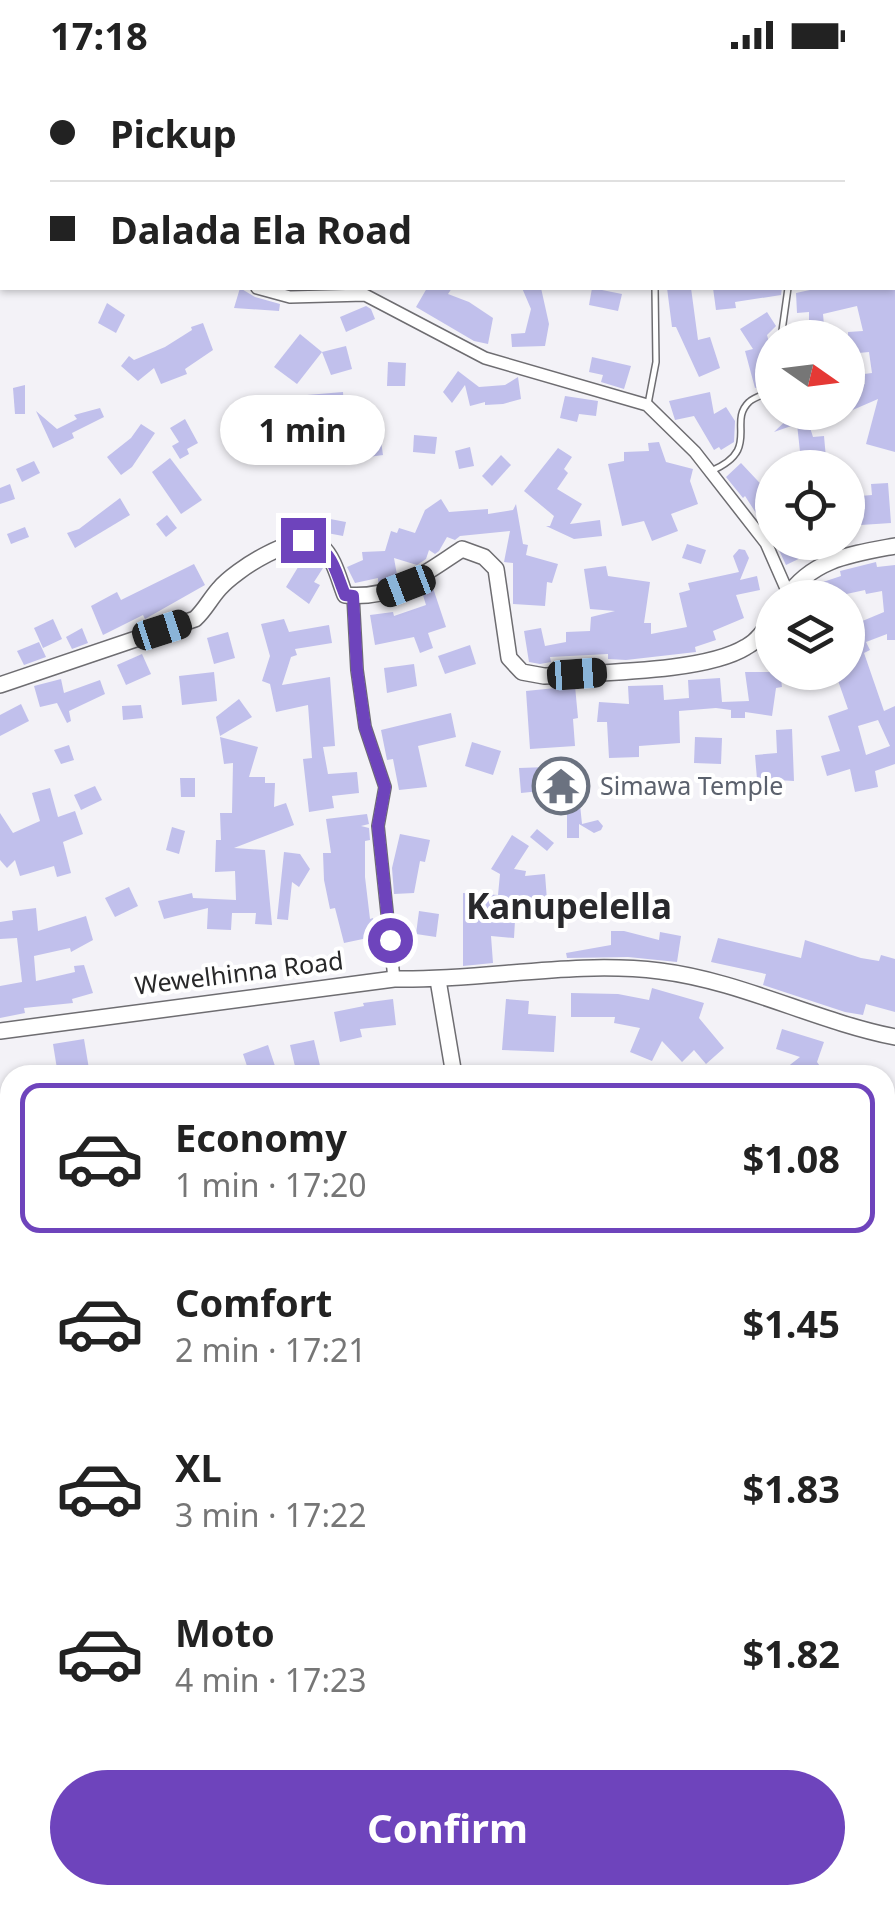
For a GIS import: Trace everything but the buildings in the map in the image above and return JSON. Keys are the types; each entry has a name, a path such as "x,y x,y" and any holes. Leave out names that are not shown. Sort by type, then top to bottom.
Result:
{"street":[{"path":"264,290 290,298 365,291 485,358 648,405 711,471 766,544 781,580"},
{"path":"0,685 194,619 219,589 276,548 303,540 320,545 329,556 345,595 353,596 384,595 406,586 462,550 484,557 496,569 510,658 522,672 544,676 707,663 746,648 755,640"},
{"path":"799,580 838,556 895,546"},
{"path":"353,596 365,727 385,787 378,826 394,978"},
{"name":"Wewelhinna Road","path":"0,1031 394,978 438,980 603,967 664,971 746,991 858,1030 895,1036"},
{"path":"438,980 452,1065"}],"lane":[{"path":"648,405 656,362 655,290"},
{"path":"784,320 788,290"},
{"path":"711,471 728,464 738,453 744,411 755,399"}],"place":[{"name":"Simawa Temple","path":"561,786"}],"district":[{"name":"Kanupelella","path":"569,907"}],"route":[{"path":"303,540 320,545 329,556 345,595 353,596 365,727 385,787 378,826 390,940"}]}
